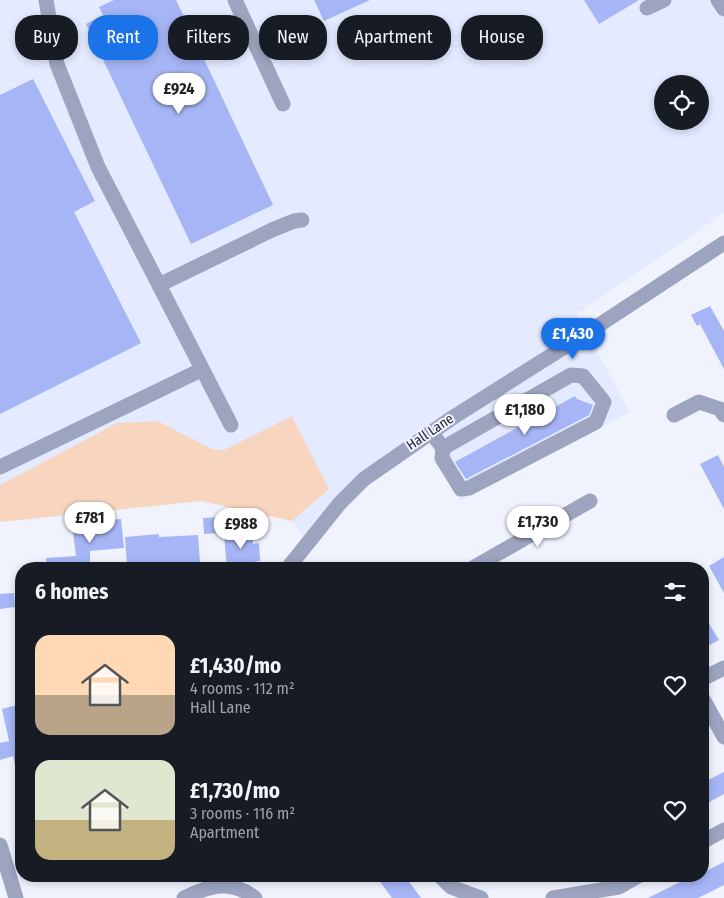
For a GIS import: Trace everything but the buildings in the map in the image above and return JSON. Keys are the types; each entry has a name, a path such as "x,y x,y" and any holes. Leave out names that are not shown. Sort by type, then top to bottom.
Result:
{"street":[{"path":"46,0 57,64 98,167 230,425"},
{"path":"235,0 283,104"},
{"path":"647,8 664,0"},
{"path":"718,0 724,9"},
{"path":"159,285 272,230 294,221 302,220"},
{"name":"Hall Lane","path":"294,562 340,503 364,479 431,432 724,244"},
{"path":"0,467 201,370"},
{"path":"431,432 443,448 442,458 461,489 469,488 596,422 604,402 583,376 571,375 443,448"},
{"path":"674,415 699,402 720,409 724,415"},
{"path":"483,562 590,501"},
{"path":"709,676 724,668"},
{"path":"709,710 724,737"},
{"path":"709,838 724,830"},
{"path":"0,845 16,888"},
{"path":"447,882 452,887 481,898"},
{"path":"553,898 619,887 628,882"},
{"path":"184,898 220,886 231,885 244,889 255,898"}],"shaded area":[{"path":"724,0 724,213 577,314 630,412 460,501 428,439 303,536 292,521 328,489 292,416 225,450 212,449 158,421 117,423 0,485 0,1"},
{"path":"292,416 329,489 292,521 201,501 0,522 0,485 117,423 158,421 212,449 224,450"}]}
